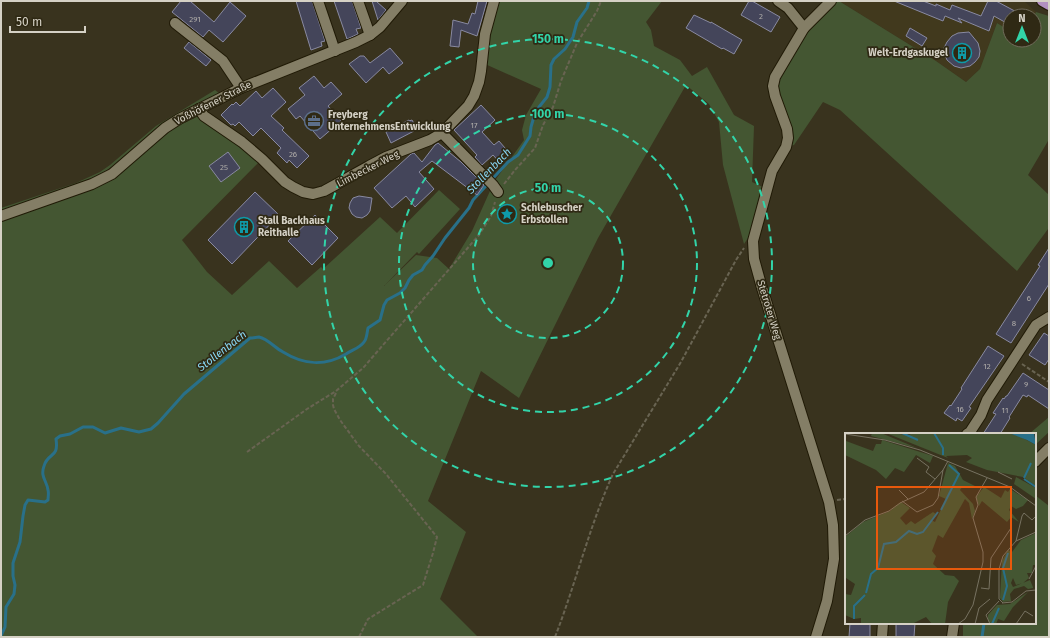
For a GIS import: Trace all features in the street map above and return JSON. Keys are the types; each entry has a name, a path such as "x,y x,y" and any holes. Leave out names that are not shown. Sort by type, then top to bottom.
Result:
{"main road":[{"path":"1042,1 1049,5"}],"street":[{"path":"318,1 335,51"},
{"path":"358,1 370,35"},
{"name":"Voßhöfener Straße","path":"1,216 92,184 112,174 165,128 179,119 241,88 335,51 370,35 380,28 402,1"},
{"name":"Limbecker Weg","path":"199,109 204,116 230,133 256,153 285,182 303,192 313,194 324,191 386,157 442,134 468,106 474,96 481,71 485,34 494,1"},
{"path":"778,1 788,8 804,28"},
{"name":"Stetroter Weg","path":"816,637 827,601 833,567 833,525 829,502 762,288 754,259 753,242 772,172 786,147 788,138 775,96 773,86 775,77 804,28 831,1"},
{"path":"175,23 223,61 241,88"},
{"path":"442,134 493,185"},
{"path":"968,433 981,415 987,400 1036,325 1049,317"},
{"path":"1036,461 1049,448"},
{"path":"882,637 883,624"},
{"path":"952,637 954,624"}],"path":[{"path":"247,452 307,409 336,391 363,368 479,235 490,216 493,185 515,170 535,148 553,107 561,81 578,43 597,11 601,1"},
{"path":"555,637 565,612 591,526 613,474 681,362 736,260 746,246 753,242"},
{"path":"1014,358 1049,382"},
{"path":"336,391 333,399 333,405 340,420 359,446 386,474 438,537 422,585 368,618 359,637"}],"shaded area":[{"path":"839,1 1024,1 1032,8 1002,8 1002,26 997,23 980,69 966,82 936,61"}],"green space":[{"path":"496,1 662,1 646,22 651,30 654,46 680,60 692,76 707,67 734,115 754,126 752,182 765,188 752,232 744,244 723,165 719,122 709,104 686,85 598,238 519,398 481,371 428,501 466,532 440,599 478,637 1,637 1,220 82,193 176,126 193,116 196,116 260,161 182,240 207,272 232,295 269,261 297,288 321,267 323,269 380,217 397,233 439,190 460,209 419,254 417,252 384,286 416,255 437,258 449,269 472,231 494,182 524,140 522,130 526,115 541,89 485,64 485,54"},
{"path":"831,1 839,1 936,61 966,82 980,69 997,23 1002,26 1002,48 1042,48 1042,14 1049,16 1049,141 1028,175 1049,195 1049,230 1048,229 1017,271 840,110 823,102 794,145 790,146 777,95 778,77 804,28"},
{"path":"215,90 220,94 95,178 1,212 1,208 76,183 100,172 156,126"},
{"path":"1049,417 1049,432 1036,444 1036,433 1030,433"},
{"path":"1036,496 1049,506 1049,637 963,637 963,624 1036,624"}],"building":[{"path":"181,1 190,1 214,22 230,2 246,16 223,42 209,30 203,37 172,12"},
{"path":"296,1 312,1 325,41 321,42 322,46 311,50"},
{"path":"334,1 352,1 361,28 356,29 358,34 347,39"},
{"path":"372,1 376,1 386,10 378,20"},
{"path":"478,1 487,1 477,36 461,30 459,47 450,46 453,20 468,24 472,13 475,14"},
{"path":"749,1 752,1 780,17 771,32 741,15"},
{"path":"894,1 923,1 936,6 936,4 950,10 952,5 981,16 988,1 996,1 1009,8 1002,8 1002,20 994,16 989,31 958,18 962,23 945,16 943,21"},
{"path":"694,15 711,22 742,40 734,54 723,48 722,49 686,28"},
{"path":"910,28 927,38 922,46 906,36"},
{"name":"Welt-Erdgaskugel","path":"969,32 978,43 980,51 979,57 970,66 961,68 954,66 947,60 944,48 952,36 958,33"},
{"path":"189,42 211,60 206,66 184,48"},
{"path":"390,48 403,63 389,74 383,67 366,83 349,64 360,56 364,56 370,63"},
{"path":"314,76 324,88 331,82 342,94 328,106 341,121 320,139 300,116 296,119 288,109 305,95 299,88"},
{"path":"273,88 286,102 271,116 284,128 282,130 309,156 297,168 289,160 287,163 277,153 281,148 261,128 253,136 239,122 235,126 233,124 231,125 221,115 236,102 240,106 256,91 262,98"},
{"path":"481,105 495,120 482,132 494,145 499,141 511,155 501,164 493,155 482,165 475,157 477,155 454,130"},
{"path":"409,120 412,120 416,127 413,128 414,131 391,143 386,132"},
{"path":"438,143 461,162 484,185 477,195 432,161 419,172 434,189 415,207 406,196 392,208 374,188 411,154 414,153 422,162"},
{"path":"228,152 240,168 221,182 209,166"},
{"name":"Stall Backhaus Reithalle","path":"255,192 279,215 232,264 208,240"},
{"path":"359,196 372,198 370,211 362,218 356,217 352,214 349,208 353,198"},
{"path":"315,215 338,238 312,265 288,241"},
{"path":"1049,248 1049,284 1011,343 996,334 1040,266 1038,265"},
{"path":"1044,333 1049,336 1049,359 1045,365 1029,355"},
{"path":"988,346 1004,356 969,407 971,408 962,421 957,418 956,421 944,413 950,405 951,406"},
{"path":"1023,373 1049,390 1049,409 1028,395 1027,397 1023,395 1001,433 984,433 996,414 993,413 1003,398 1004,399"},
{"path":"850,624 870,624 870,637 849,637"},
{"path":"896,624 915,624 914,637 896,637"}],"waterway":[{"name":"Stollenbach","path":"1,636 5,627 6,607 14,594 15,585 13,563 20,542 25,505 28,500 45,502 48,500 48,491 43,476 43,470 48,459 55,453 57,445 56,439 83,427 93,427 105,433 121,428 139,432 151,429 184,394 250,338 262,338 299,360 314,363 330,361 360,346 366,339 368,328 380,320 387,300 400,293 413,275 422,270 469,208 473,200 508,162 518,155 530,136 535,113 547,97 550,87 551,65 554,59 565,49 573,37 577,22 587,8 589,1"},
{"path":"982,637 984,624"}],"place":[{"name":"Welt-Erdgaskugel","path":"962,53"},
{"name":"Freyberg UnternehmensEntwicklung","path":"314,121"},
{"name":"Schlebuscher Erbstollen","path":"507,214"},
{"name":"Stall Backhaus Reithalle","path":"244,227"}]}
